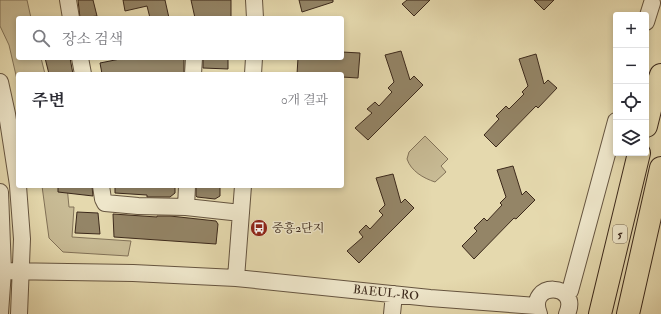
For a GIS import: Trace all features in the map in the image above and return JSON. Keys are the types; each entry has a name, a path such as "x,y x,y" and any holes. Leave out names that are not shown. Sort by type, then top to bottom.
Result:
{"highway":[{"path":"648,120 654,94 661,75"},
{"name":"5","path":"600,314 638,156"},
{"name":"5","path":"628,314 661,168"}],"street":[{"path":"68,0 71,16"},
{"path":"254,0 255,16"},
{"path":"649,12 652,3"},
{"path":"80,60 83,72"},
{"path":"193,72 194,60"},
{"path":"253,72 254,60"},
{"path":"0,82 7,114 16,173"},
{"path":"565,294 570,291 613,132"},
{"path":"18,188 22,239 19,314"},
{"path":"101,188 105,203 138,206 186,207 241,213"},
{"path":"186,207 187,188"},
{"path":"236,278 243,188"},
{"path":"0,192 3,272 0,313"},
{"name":"BAEUL-RO","path":"3,272 133,273 236,278 394,294 504,309 537,310"},
{"path":"537,310 538,297 546,290 556,289 565,294 569,304 567,314"},
{"path":"392,314 394,294"}],"shaded area":[{"path":"0,0 27,0 31,16 16,16 16,60 42,60 44,72 16,72 16,75 9,45 0,26"},
{"path":"425,136 448,159 441,166 446,172 435,182 418,174 411,167 407,159 409,152"},
{"path":"42,188 67,188 69,207 74,207 72,237 131,241 128,256 63,252 49,238"}],"building":[{"path":"78,0 93,0 97,16 80,16"},
{"path":"123,0 165,0 169,16 150,16 147,6 125,11"},
{"path":"191,0 231,0 231,16 195,16"},
{"path":"299,0 333,0 333,2 302,12"},
{"path":"407,0 430,0 414,16 402,4"},
{"path":"534,0 554,0 544,10"},
{"path":"401,51 410,80 414,76 423,85 368,140 355,128 372,113 367,109 375,102 379,106 392,92 388,88 394,82 385,55"},
{"path":"344,52 360,53 358,78 344,77 344,72 297,72 298,60 344,60"},
{"path":"536,54 544,84 548,80 557,88 538,108 536,106 496,147 484,135 499,119 496,116 506,106 509,109 524,94 522,92 528,86 519,59"},
{"path":"46,60 70,60 73,72 48,72"},
{"path":"115,60 184,60 184,72 102,72 100,63"},
{"path":"203,60 228,60 228,69 203,68"},
{"path":"513,166 522,195 526,191 535,200 516,219 514,218 474,259 462,246 477,231 474,228 484,218 487,221 502,205 500,203 506,197 497,170"},
{"path":"393,174 401,203 405,199 414,208 359,263 347,251 363,237 359,232 366,225 370,229 383,215 379,211 385,205 376,178"},
{"path":"58,188 92,188 93,196 58,192"},
{"path":"115,188 175,188 175,193 170,197 147,197 147,195 115,193"},
{"path":"196,188 220,188 220,196 215,199 196,196"},
{"path":"77,212 98,213 100,234 75,233"},
{"path":"113,214 157,217 170,216 216,221 218,224 216,244 114,237"}],"place":[{"name":"중흥2단지","path":"259,228"}]}
